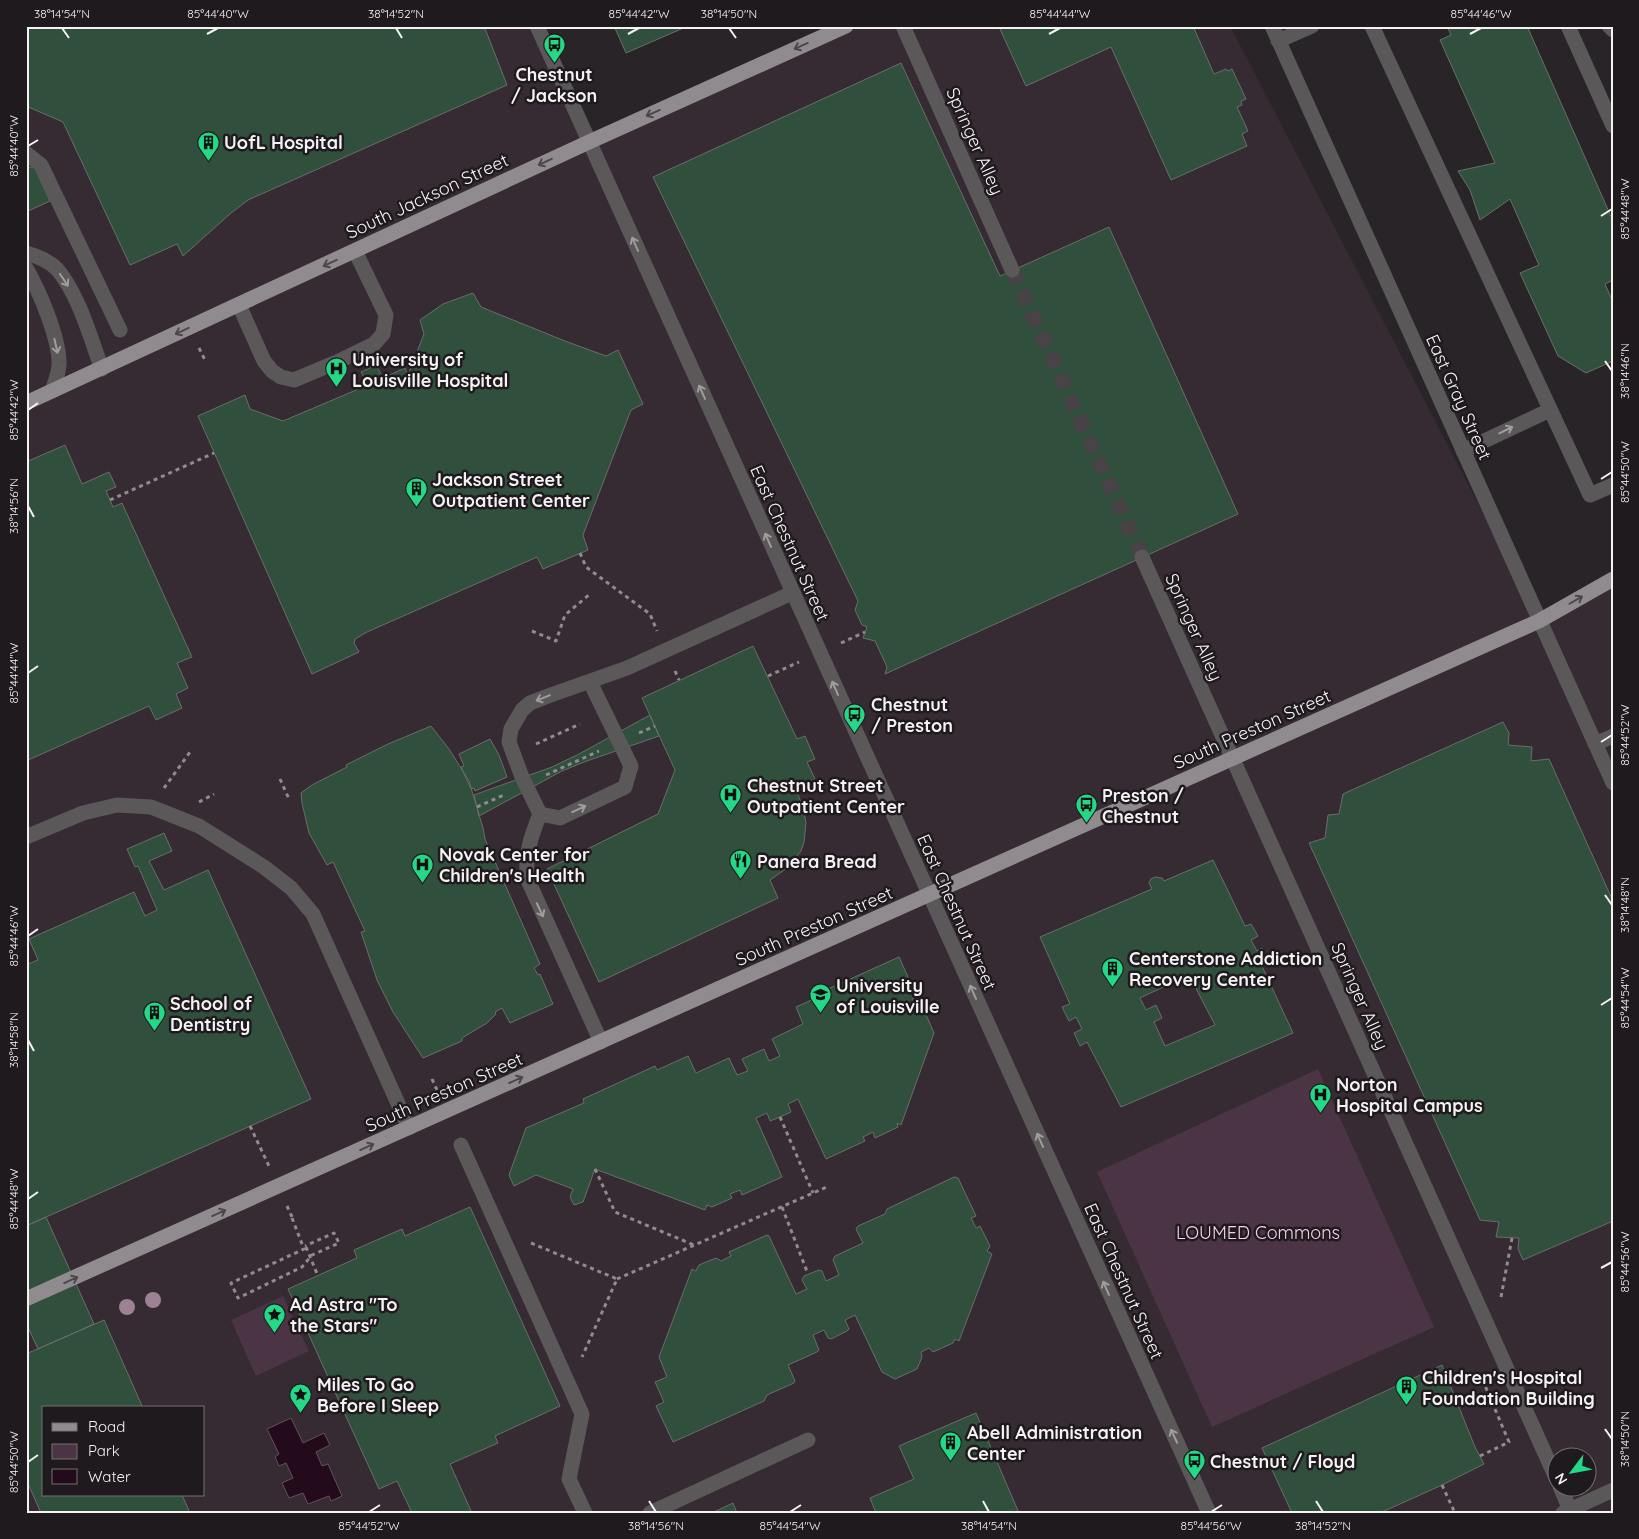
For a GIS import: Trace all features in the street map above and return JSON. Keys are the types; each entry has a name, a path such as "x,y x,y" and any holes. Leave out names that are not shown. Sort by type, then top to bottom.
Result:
{"main road":[{"name":"South Jackson Street","path":"26,403 589,142 846,26"},
{"name":"South Preston Street","path":"26,1300 1539,621 1613,579"}],"street":[{"name":"East Chestnut Street","path":"537,26 928,895 1209,1513"},
{"name":"Springer Alley","path":"903,26 1012,270"},
{"name":"East Gray Street","path":"1272,26 1613,783"},
{"path":"1278,41 1312,26"},
{"path":"1372,26 1590,495 1613,486"},
{"path":"1568,26 1613,126"},
{"path":"1610,26 1613,30"},
{"path":"26,153 41,165 120,330"},
{"path":"240,304 264,361 272,371 281,377 294,380 337,362 374,344 383,334 386,316 355,251"},
{"path":"26,253 39,256 56,268 70,289 102,369"},
{"path":"26,268 52,327 60,362 52,391"},
{"path":"1463,451 1550,410"},
{"name":"Springer Alley","path":"1142,557 1546,1456"},
{"path":"601,1042 527,878 527,850 540,814 517,765 509,742 511,729 522,710 530,703 628,668 792,593"},
{"path":"540,814 560,818 625,787 631,766 590,682"},
{"path":"1595,744 1613,736"},
{"path":"26,837 83,813 117,805 151,808 199,826 264,867 291,888 313,914 409,1128"},
{"path":"461,1145 582,1414 569,1479 585,1513"},
{"path":"650,1513 808,1440"},
{"path":"1563,1496 1567,1511 1613,1490"}],"path":[{"path":"110,500 214,453"},
{"path":"580,554 586,566 650,614 661,639"},
{"path":"532,631 556,641 565,615 590,594"},
{"path":"672,664 679,680"},
{"path":"536,744 580,724"},
{"path":"637,734 655,726"},
{"path":"539,778 601,750"},
{"path":"162,790 190,752"},
{"path":"280,780 289,800"},
{"path":"477,807 513,791"},
{"path":"197,803 214,794"},
{"path":"780,1117 813,1193"},
{"path":"595,1169 615,1212 694,1245"},
{"path":"569,1384 617,1279 829,1186"},
{"path":"782,1207 808,1274"},
{"path":"292,1218 304,1248 231,1283 238,1298 302,1267 312,1255 339,1244 334,1233 305,1246 318,1276"},
{"path":"500,1231 617,1279"},
{"path":"1442,1485 1455,1513"}],"shaded area":[{"name":"University of Louisville","path":"26,26 537,26 589,142 845,26 1230,26 1537,617 1613,582 1613,1513 26,1513"}],"green space":[{"name":"LOUMED Commons","path":"1318,1069 1434,1327 1212,1427 1097,1172"},
{"path":"283,1296 309,1351 256,1376 231,1320"}],"water":[{"path":"291,1418 303,1443 324,1433 330,1445 316,1452 322,1466 328,1464 342,1496 331,1501 329,1496 308,1504 303,1493 289,1498 282,1483 293,1478 286,1463 279,1466 275,1457 279,1454 267,1429"}],"building":[{"name":"UofL Hospital","path":"26,26 484,26 507,85 248,200 183,256 177,244 130,265 63,122 26,106"},
{"path":"614,26 688,26 626,53"},
{"path":"1007,26 1193,26 1214,74 1226,69 1228,71 1232,69 1246,99 1241,101 1242,105 1237,107 1248,131 1242,134 1247,146 1171,180 1111,47 1026,86 1000,29"},
{"path":"1447,26 1527,26 1613,221 1613,280 1605,284 1613,302 1613,361 1586,373 1558,356 1520,273 1539,265 1510,199 1480,220 1470,190 1458,171 1495,163 1440,40 1451,35"},
{"path":"901,63 1000,276 1109,227 1238,514 885,674 887,667 875,641 863,638 867,627 862,625 855,610 858,601 653,177"},
{"path":"34,166 50,201 26,212 26,169"},
{"name":"Jackson Street Outpatient Center","path":"473,293 481,307 565,341 606,356 618,350 643,404 631,410 583,535 588,550 543,569 537,557 367,632 355,639 354,643 359,652 312,674 198,416 245,395 250,409 283,421 368,385 361,372 376,365 383,378 405,368 408,375 424,334 420,320 443,304"},
{"path":"65,445 82,484 109,472 116,487 106,491 113,507 122,503 192,657 177,663 188,688 176,694 182,708 156,720 149,706 26,761 26,462"},
{"name":"Chestnut Street Outpatient Center","path":"753,646 797,739 805,736 815,759 807,762 815,779 796,790 803,807 806,823 801,851 787,868 770,880 778,898 599,982 547,869 658,814 675,770 642,698"},
{"path":"650,715 659,736 562,771 479,816 474,795 552,767"},
{"path":"1503,722 1509,733 1508,745 1532,747 1531,761 1549,759 1613,901 1613,1221 1523,1260 1518,1249 1519,1238 1496,1237 1499,1222 1480,1220 1309,843 1325,838 1328,815 1339,814 1343,794"},
{"name":"Novak Center for Children's Health","path":"431,726 449,749 469,781 485,839 540,964 534,968 538,975 540,974 553,1004 510,1023 502,1008 495,1012 496,1014 487,1023 462,1038 462,1041 423,1058 393,1012 377,980 361,932 365,931 333,862 327,865 309,833 301,793 312,785 347,767 346,765 388,744"},
{"path":"490,739 499,755 507,777 475,791 474,788 471,789 461,767 464,766 459,754"},
{"name":"School of Dentistry","path":"164,833 172,851 149,861 164,890 208,870 311,1099 26,1226 26,965 38,960 29,939 134,892 145,916 157,910 138,866 135,867 127,849"},
{"name":"Centerstone Addiction Recovery Center","path":"1213,860 1245,926 1251,924 1258,936 1251,940 1257,951 1262,948 1269,961 1261,964 1293,1033 1121,1107 1087,1042 1080,1046 1074,1033 1082,1029 1076,1017 1069,1021 1062,1007 1070,1004 1040,937 1152,889 1149,883 1155,877 1162,878 1164,881","holes":["1189,975 1215,1025 1165,1046 1154,1022 1162,1018 1156,1005 1146,1010 1140,998"]},
{"path":"899,957 917,997 912,999 918,1011 923,1008 934,1033 901,1125 897,1123 898,1127 875,1138 873,1132 863,1137 865,1141 826,1159 798,1099 788,1104 791,1112 780,1117 770,1121 767,1113 756,1118 782,1177 742,1195 740,1190 730,1194 732,1198 712,1207 707,1205 705,1210 595,1169 583,1202 574,1205 570,1197 573,1189 536,1175 514,1186 509,1175 526,1128 584,1103 583,1099 655,1066 657,1070 688,1056 696,1073 729,1058 737,1075 748,1071 742,1059 764,1049 769,1061 780,1056 772,1039 803,1024 796,1007 827,993 826,990"},
{"path":"954,1177 958,1178 976,1216 971,1218 976,1228 980,1226 990,1246 987,1251 992,1254 959,1341 955,1339 953,1343 933,1352 929,1348 921,1352 922,1357 917,1369 895,1379 882,1372 855,1315 845,1320 849,1329 847,1331 831,1339 828,1338 824,1330 813,1335 819,1350 788,1365 795,1381 794,1383 767,1395 764,1401 673,1442 656,1406 664,1402 655,1382 667,1377 659,1357 692,1269 696,1271 699,1265 716,1258 721,1261 731,1256 729,1252 767,1235 796,1294 807,1289 802,1280 804,1276 819,1270 822,1271 826,1281 839,1275 833,1260 835,1256 863,1243 856,1229 858,1226 885,1214 887,1209"},
{"path":"470,1207 560,1406 495,1436 498,1443 450,1464 472,1513 412,1513 397,1481 379,1489 288,1289 357,1258 354,1250 402,1229 405,1236"},
{"path":"46,1217 94,1324 38,1349 26,1323 26,1226"},
{"path":"104,1320 142,1406 42,1406 42,1496 182,1496 190,1513 41,1513 26,1479 26,1354"},
{"name":"Children's Hospital Foundation Building","path":"1442,1365 1475,1447 1484,1464 1380,1513 1292,1513 1262,1448"},
{"name":"Abell Administration Center","path":"976,1413 1019,1513 876,1513 870,1498 914,1479 899,1446"},
{"path":"733,1503 737,1513 712,1513"}],"tunnel":[{"path":"1012,270 1142,557"}],"place":[{"name":"Chestnut / Jackson","path":"554,63"},
{"name":"UofL Hospital","path":"208,161"},
{"name":"University of Louisville Hospital","path":"336,388"},
{"name":"Jackson Street Outpatient Center","path":"416,508"},
{"name":"Chestnut / Preston","path":"855,733"},
{"name":"Chestnut Street Outpatient Center","path":"731,814"},
{"name":"Preston / Chestnut","path":"1086,824"},
{"name":"Panera Bread","path":"741,880"},
{"name":"Novak Center for Children's Health","path":"423,883"},
{"name":"Centerstone Addiction Recovery Center","path":"1113,987"},
{"name":"University of Louisville","path":"820,1014"},
{"name":"School of Dentistry","path":"154,1032"},
{"name":"Norton Hospital Campus","path":"1320,1113"},
{"name":"Ad Astra \"To the Stars\"","path":"274,1333"},
{"name":"Children's Hospital Foundation Building","path":"1406,1406"},
{"name":"Miles To Go Before I Sleep","path":"301,1413"},
{"name":"Abell Administration Center","path":"951,1461"},
{"name":"Chestnut / Floyd","path":"1194,1480"}]}
